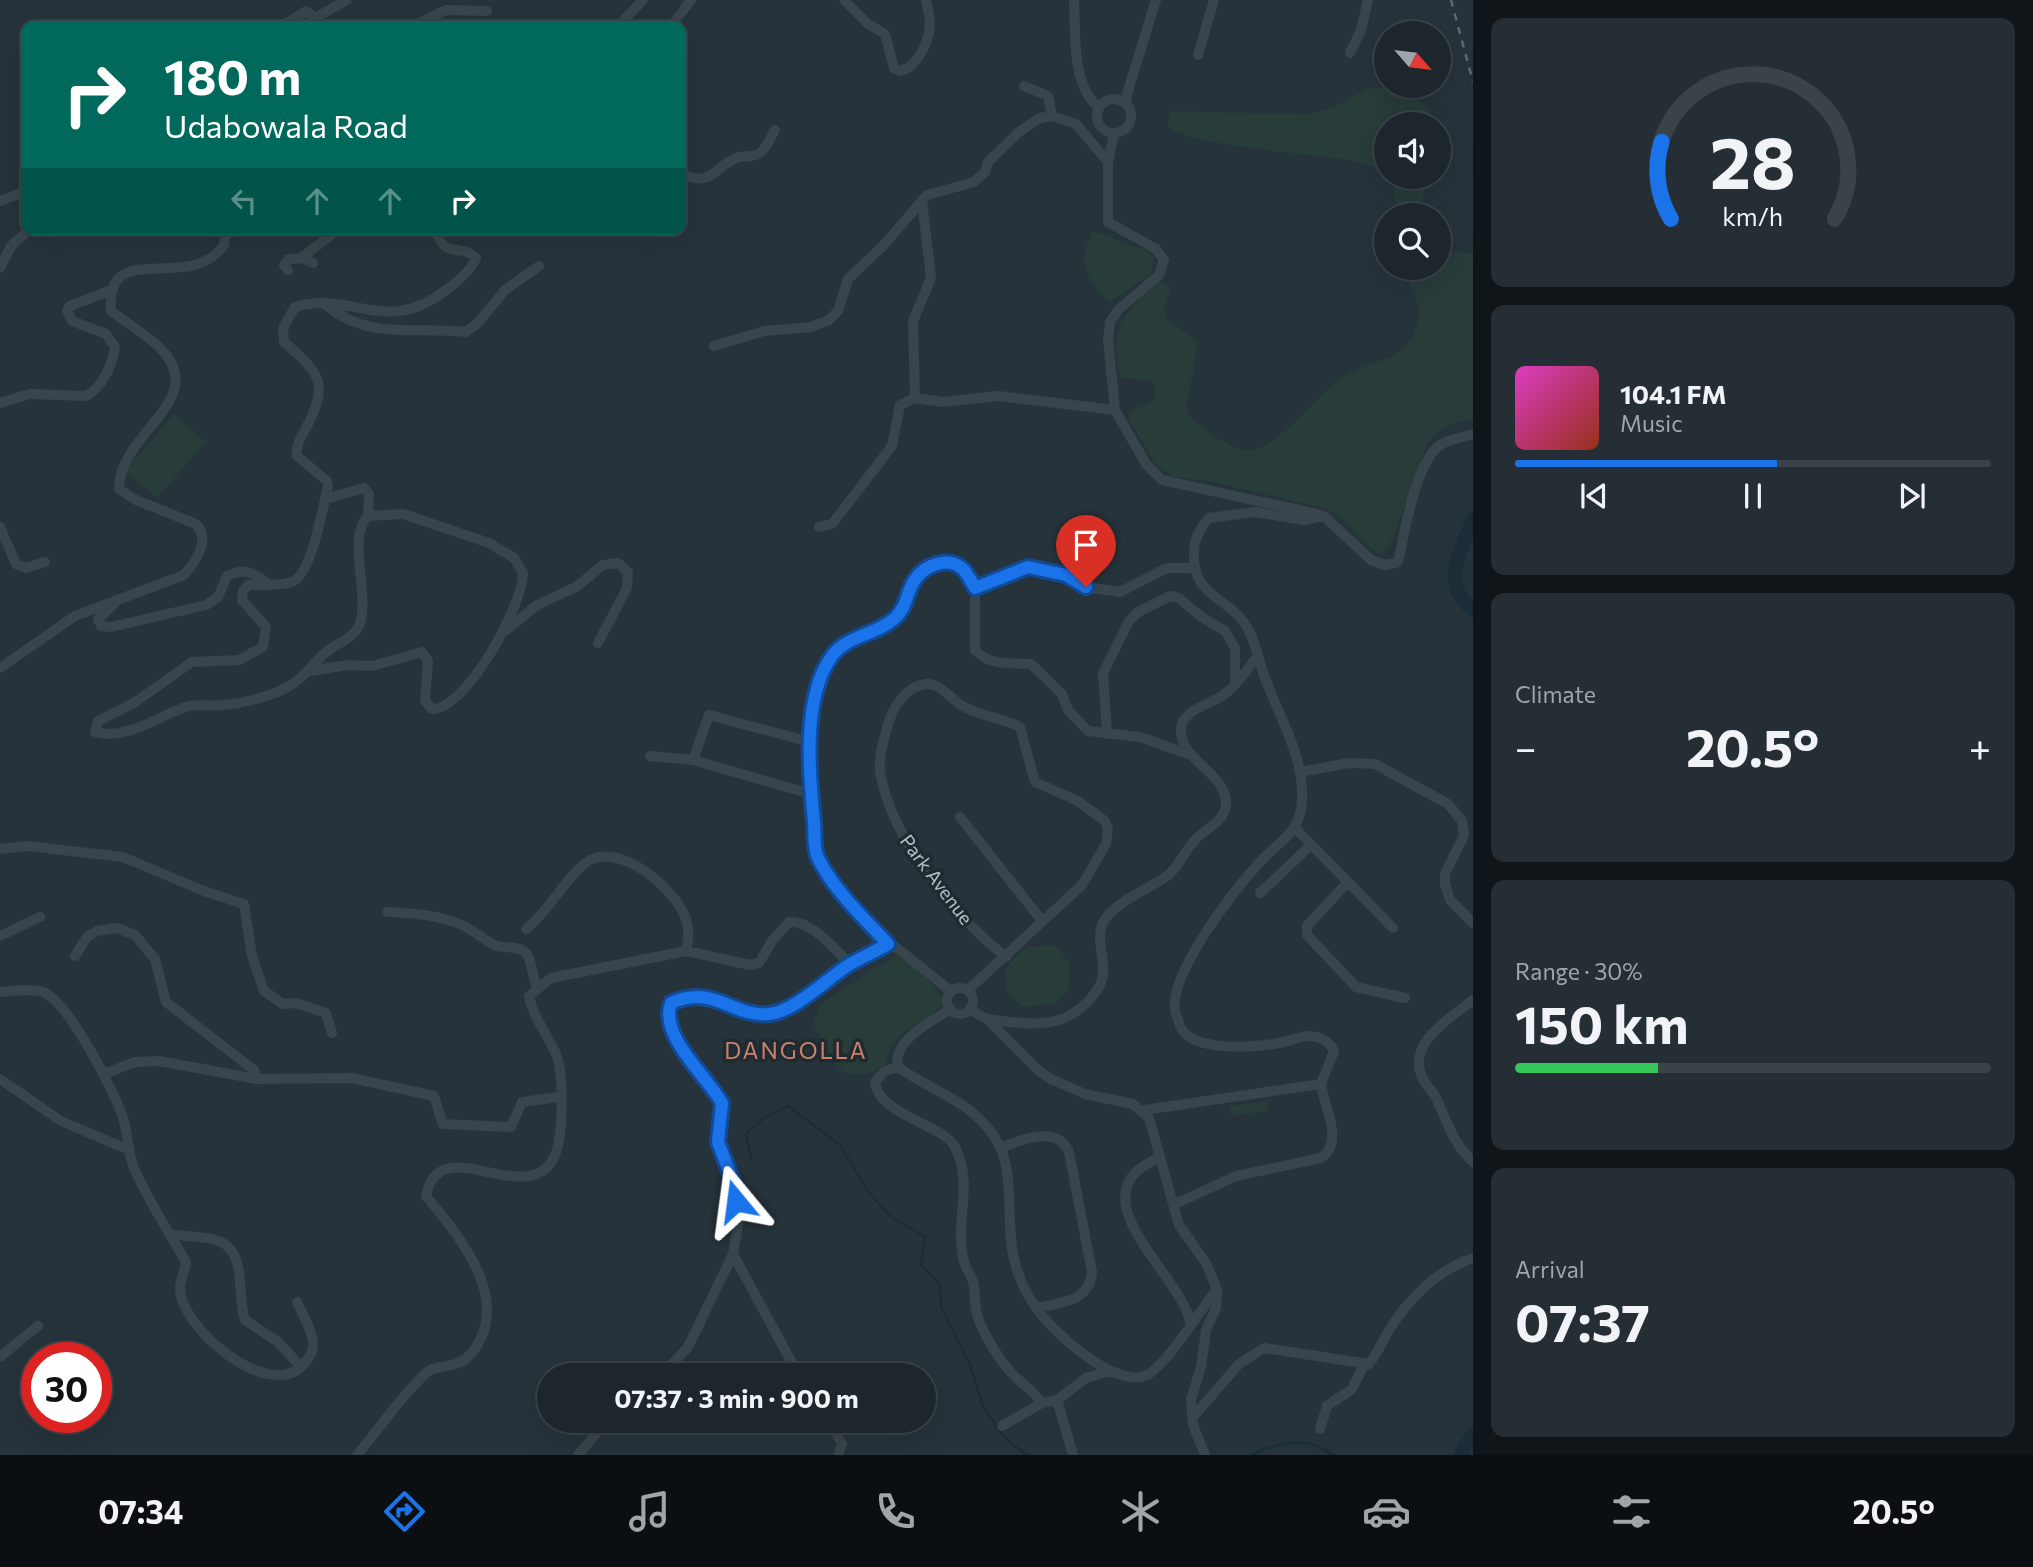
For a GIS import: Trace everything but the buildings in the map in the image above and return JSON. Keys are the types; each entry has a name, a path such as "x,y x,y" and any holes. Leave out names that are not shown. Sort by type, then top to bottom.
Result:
{"street":[{"path":"289,21 306,11 315,18 347,0"},
{"path":"623,21 643,0"},
{"path":"675,21 691,0"},
{"path":"844,0 868,24 885,34 894,68 900,71 914,63 929,35 926,0"},
{"path":"1074,0 1082,81 1089,99 1098,107 1098,125 1114,134"},
{"path":"1114,134 1128,128 1131,121 1126,94 1156,0"},
{"path":"1198,55 1214,0"},
{"path":"1350,53 1361,30 1368,0"},
{"path":"423,21 446,10 487,11"},
{"path":"1024,86 1048,96 1052,116"},
{"path":"1098,107 1111,98 1126,103"},
{"path":"715,346 765,331 811,327 829,320 838,311 848,279 883,246 927,195 974,182 1020,131 1040,118 1052,116 1076,124 1108,162"},
{"path":"686,176 697,181 707,178 739,157 753,157 763,151 775,130"},
{"path":"1114,134 1108,162 1108,222 1156,249 1164,260 1159,275 1119,309 1110,322 1108,339 1115,410 1146,464 1162,480 1324,516 1371,560 1384,565 1396,563 1406,519 1431,455 1440,444 1473,434"},
{"path":"0,201 21,193"},
{"path":"915,398 914,321 931,278 922,200"},
{"path":"0,268 11,246 23,235"},
{"path":"0,668 75,617 184,575 197,561 203,541 195,524 136,500 119,489 119,472 145,431 173,400 176,379 174,368 160,348 111,311 109,291 117,278 135,268 176,270 201,264 224,245 225,235"},
{"path":"301,258 332,235"},
{"path":"325,499 364,488 369,495 368,516 359,531 363,581 359,625 350,638 328,650 310,671 290,686 225,705 188,706 142,727 94,732 98,721 134,703 182,667 192,662 239,660 263,647 266,627 242,600 243,591 248,585 294,582 302,575 310,556 327,481 302,463 296,447 316,410 321,389 320,379 308,363 284,342 282,335 295,307 312,302 385,314 429,304 454,285 476,258 470,253 445,247 438,235"},
{"path":"288,270 284,265 289,259 301,258 313,263"},
{"path":"326,304 336,314 380,331 432,328 465,332 477,324 505,290 539,266"},
{"path":"0,403 30,394 86,396 93,392 113,359 115,347 106,334 72,321 67,311 70,306 109,291"},
{"path":"819,527 832,524 892,446 900,405 915,398 943,402 998,396 1115,410"},
{"path":"1175,1204 1227,1180 1321,1158 1327,1154 1333,1140 1321,1084 1334,1051 1331,1044 1316,1036 1226,1047 1194,1041 1183,1032 1175,1011 1176,995 1198,942 1256,865 1277,843 1296,829 1301,807 1300,772 1256,658 1250,632 1228,606 1200,584 1193,568 1194,547 1203,524 1209,518 1255,512 1304,520 1324,516"},
{"path":"310,671 348,665 372,666 422,652 428,661 425,701 432,709 438,709 463,691 505,631 523,580 523,573 514,558 489,543 403,514 368,516"},
{"path":"0,527 16,564 26,568 46,562"},
{"path":"505,631 537,605 576,587 603,565 618,563 628,572 627,588 598,643"},
{"path":"950,991 916,960 888,944 839,893 817,856 811,794 810,742 821,674 834,653 857,637 877,631 894,619 907,603 914,580 932,565 948,563 963,569 975,588 975,650 981,656 998,663 1031,664 1062,694 1068,710 1088,731 1140,737 1192,755 1209,769 1223,790 1226,805 1222,818 1195,839 1170,875 1135,894 1107,916 1098,944 1103,975 1092,998 1073,1014 1058,1021 1018,1023 987,1019"},
{"path":"975,588 1028,567 1066,575 1086,587 1120,592 1167,568 1193,568"},
{"path":"123,597 97,618 101,626 111,627 206,606 218,597 227,576 241,569 253,572 270,585"},
{"path":"1107,734 1103,673 1129,621 1138,612 1170,596 1179,598 1200,616 1225,631 1235,648 1235,685"},
{"path":"1192,755 1181,729 1187,715 1223,696 1256,658"},
{"name":"Park Avenue","path":"936,685 981,717 1003,718 1020,727 1035,782 1079,801 1105,821 1108,830 1106,844 1082,885 1006,957 982,939 929,875 903,837 880,770 885,733 894,705 919,686 936,685"},
{"path":"693,760 709,715 810,742"},
{"path":"650,756 693,760 811,794"},
{"path":"1300,772 1349,763 1375,764 1448,804 1462,821 1464,835 1445,874 1445,884 1450,900 1473,923"},
{"path":"960,817 1042,921"},
{"path":"1296,829 1393,928"},
{"path":"1260,893 1311,845"},
{"path":"0,849 27,846 124,857 204,891 244,904 252,957 264,991 283,1004 296,1003 326,1013 332,1033"},
{"path":"526,929 538,919 585,862 607,857 639,866 666,887 686,919 689,933 686,951"},
{"path":"1347,883 1307,926 1307,935 1356,987 1405,998"},
{"path":"387,912 443,919 462,925 496,946 524,951 528,955 531,976 537,987"},
{"path":"0,936 40,918"},
{"path":"357,1455 427,1371 452,1367 469,1356 481,1336 487,1313 487,1293 473,1260 426,1196 428,1185 437,1172 448,1168 461,1166 506,1177 535,1173 554,1158 560,1133 557,1056 531,1008 529,996 537,987 551,978 686,951 750,965 759,963 789,922 797,921 825,940 850,964"},
{"path":"75,956 87,937 97,931 117,928 135,935 155,959 166,1002 254,1070 257,1079"},
{"path":"673,1363 688,1347 733,1254 739,1218 734,1184 718,1142 722,1103 687,1057 674,1033 669,1010 671,1003 690,995 708,997 753,1014 783,1011 850,964 888,944"},
{"path":"968,990 1006,957"},
{"path":"959,987 968,990 974,1001 971,1010 960,1016 949,1010 946,998 950,991 959,987"},
{"path":"0,992 36,990 46,993 61,1006 104,1073 125,1124 134,1168 186,1262 180,1289 185,1304 190,1315 214,1342 241,1364 271,1377 282,1378 309,1359 313,1342 297,1302"},
{"path":"1473,1000 1432,1032 1420,1054 1420,1062 1423,1080 1437,1099 1450,1134 1473,1162"},
{"path":"898,1068 896,1059 903,1042 949,1010"},
{"path":"971,1010 987,1019 1039,1071 1051,1079 1085,1094 1133,1104 1144,1110 1321,1084"},
{"path":"104,1073 135,1062 159,1061 257,1079 352,1078 414,1089 434,1096 443,1124 458,1127 511,1127 522,1102 559,1097"},
{"path":"1042,1403 1035,1392 1009,1370 976,1314 974,1284 963,1259 961,1236 965,1171 954,1143 881,1097 875,1082 885,1071 898,1068 966,1106 984,1124 1000,1148 1015,1262 1036,1308 1065,1340 1111,1371 1128,1377 1145,1376 1162,1365 1217,1289"},
{"path":"0,1079 61,1121 129,1150"},
{"path":"1144,1110 1175,1204 1179,1225 1206,1263 1217,1289 1216,1308 1206,1330 1201,1367 1191,1400 1194,1425 1205,1455"},
{"path":"1000,1148 1043,1135 1058,1138 1065,1143 1069,1152 1092,1272 1091,1285 1085,1294 1036,1308"},
{"path":"1159,1157 1131,1179 1125,1201 1137,1235 1183,1299 1190,1323"},
{"path":"170,1234 215,1240 230,1247 239,1263 245,1320 278,1342 301,1367"},
{"path":"733,1254 792,1363"},
{"path":"1320,1429 1326,1406 1352,1389 1364,1365 1374,1358 1390,1329 1423,1287 1451,1267 1473,1258"},
{"path":"0,1357 38,1326"},
{"path":"1194,1416 1239,1364 1255,1351 1264,1348 1280,1348 1364,1365"},
{"path":"1002,1426 1042,1403 1058,1400 1086,1378 1111,1371"},
{"path":"1058,1400 1073,1455"},
{"path":"578,1455 597,1433"},
{"path":"835,1433 842,1444 842,1451 838,1455"}],"green space":[{"path":"1369,87 1374,88 1374,98 1413,98 1429,112 1374,112 1374,167 1346,160 1223,144 1179,133 1167,126 1170,113 1174,111 1310,114 1332,108"},
{"path":"1395,189 1424,189 1423,203 1396,203"},
{"path":"1093,231 1147,251 1154,258 1151,274 1109,302 1094,286 1086,270 1085,251"},
{"path":"1451,250 1473,254 1473,418 1443,428 1427,443 1393,538 1385,552 1379,553 1365,543 1327,509 1213,482 1174,477 1157,466 1129,420 1132,410 1156,398 1153,381 1121,378 1116,357 1118,333 1121,322 1133,305 1160,281 1171,287 1164,311 1167,319 1196,340 1188,415 1209,432 1244,450 1252,450 1275,439 1343,377 1387,358 1405,346 1418,323 1417,302 1407,280 1451,280"},
{"path":"174,414 206,442 157,498 125,471"},
{"path":"1055,945 1070,963 1068,990 1056,1003 1024,1007 1008,995 1004,972 1025,950"},
{"path":"898,956 924,974 944,1000 933,1013 898,1038 891,1048 885,1067 866,1074 845,1074 827,1053 813,1023 821,1004 879,965"},
{"path":"1267,1101 1268,1111 1231,1116 1230,1106"}],"waterway":[{"path":"1473,519 1459,556 1455,578 1457,589 1473,610"},
{"path":"751,1158 746,1134 764,1118 788,1106 840,1145 867,1190 890,1216 925,1237 921,1265 940,1284 941,1307 970,1365 983,1406 1002,1435 1026,1455"},
{"path":"1460,1455 1473,1434"},
{"path":"1252,1455 1293,1442 1313,1444 1332,1455"}],"railway":[{"path":"1451,0 1473,82"}],"district":[{"name":"DANGOLLA","path":"796,1050"}],"route":[{"path":"736,1201 734,1184 719,1149 722,1103 687,1057 674,1033 669,1010 671,1003 690,995 725,1002 753,1014 783,1011 850,964 888,944 839,893 817,856 811,794 810,742 821,674 834,653 857,637 877,631 894,619 907,603 914,580 932,565 948,563 963,569 975,588 991,584 1028,567 1066,575 1086,587"}]}
